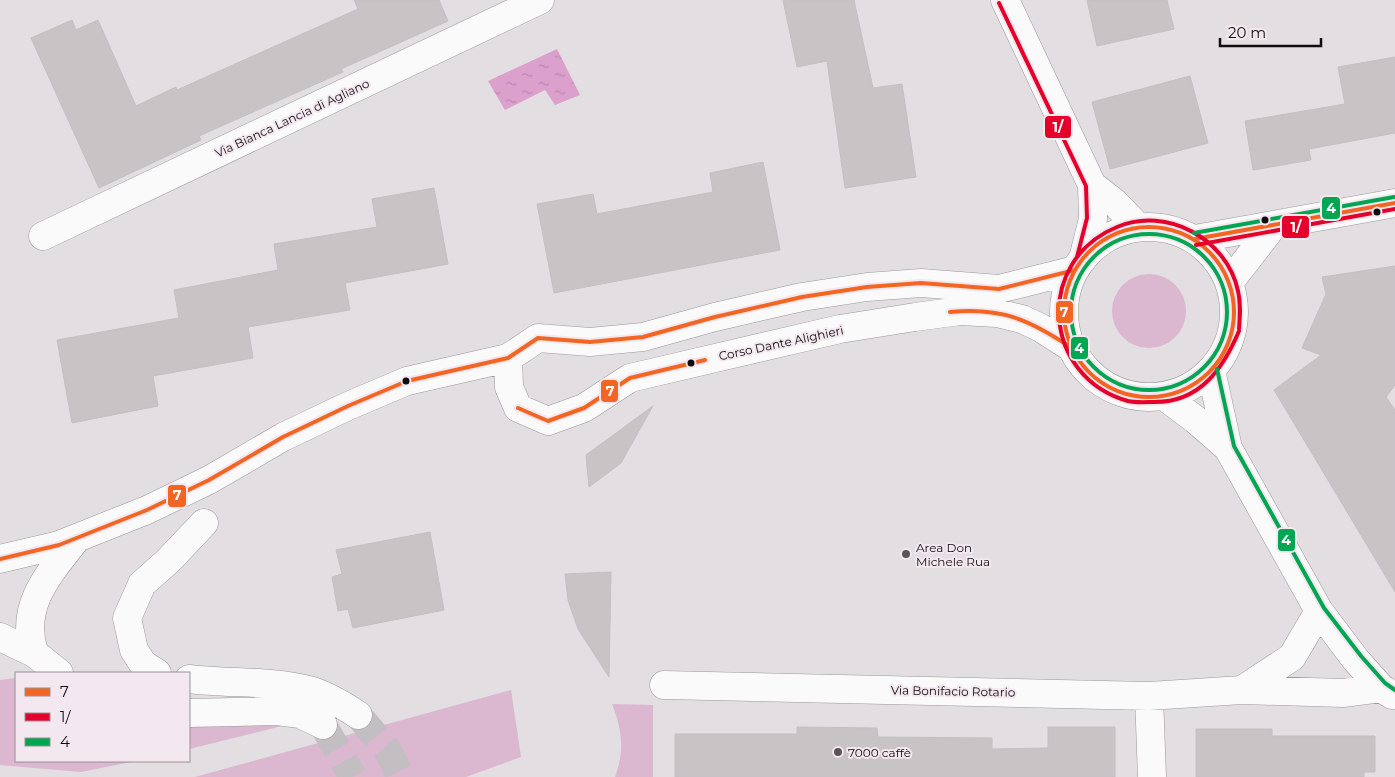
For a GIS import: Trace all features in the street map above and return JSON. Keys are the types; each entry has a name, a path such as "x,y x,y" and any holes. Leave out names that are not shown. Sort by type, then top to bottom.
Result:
{"street":[{"name":"Via Bianca Lancia di Agliano","path":"43,236 540,0"},
{"path":"0,559 59,545 165,502 209,480 283,438 348,406 407,381 508,358 538,338 590,342 643,337 715,317 802,297 867,287 921,283 999,289 1079,264 1098,244 1117,233 1138,227 1167,228 1195,240 1215,258 1229,283 1234,306 1233,329 1224,351 1211,370 1190,387 1164,396 1136,396 1110,388 1088,371 1072,348 1065,322 1066,296 1079,264 1093,219 1092,185 1005,0"},
{"path":"1092,185 1115,203 1138,227"},
{"path":"1195,240 1395,203"},
{"path":"1229,283 1273,226"},
{"name":"Corso Dante Alighieri","path":"508,358 509,387 518,408 548,421 584,408 630,378 840,329 915,317 960,311 998,313 1022,319 1041,328 1072,348"},
{"path":"1211,370 1228,448 1319,611 1356,660 1388,692"},
{"path":"1164,396 1196,420 1228,448"},
{"path":"155,672 143,664 134,650 127,618 142,584 168,561 204,523"},
{"path":"34,653 30,633 31,615 42,584 77,538"},
{"name":"Via Bonifacio Rotario","path":"1242,690 1292,657 1319,611"},
{"path":"0,637 34,653 58,672"},
{"path":"190,679 258,682 310,690 337,702 358,715"},
{"name":"Via Bonifacio Rotario","path":"664,685 1150,696 1242,690 1343,693 1388,692"},
{"path":"1150,696 1152,777"},
{"path":"190,713 278,711 300,714 323,724"}],"shaded area":[{"path":"1149,274 1163,277 1175,285 1183,297 1186,311 1183,325 1175,337 1163,345 1149,348 1135,345 1123,337 1115,325 1112,311 1115,297 1123,285 1135,277"},
{"path":"15,678 15,762 131,762 81,772 0,765 0,680"},
{"path":"511,690 521,757 466,777 195,777"},
{"path":"612,704 653,705 653,777 615,777 620,758 621,740"},
{"path":"190,723 290,724 190,749"}],"water":[{"path":"557,49 580,95 555,105 545,90 505,110 488,81"}],"building":[{"path":"354,0 439,0 448,21 341,69 343,72 199,136 201,140 99,188 31,38 72,20 76,30 98,20 136,106 176,87 177,90 358,9"},
{"path":"783,0 854,0 873,88 902,84 916,177 845,188 827,61 797,67"},
{"path":"1087,0 1167,0 1174,29 1097,46"},
{"path":"1395,57 1395,133 1309,149 1311,160 1253,170 1245,121 1345,104 1338,67"},
{"path":"1190,76 1208,143 1110,169 1092,102"},
{"path":"763,162 780,250 554,293 537,204 593,194 597,214 713,192 710,173"},
{"path":"434,188 448,264 345,283 350,310 248,327 253,358 153,376 158,406 72,423 57,340 179,318 174,290 278,270 274,244 377,227 372,199"},
{"path":"1395,266 1395,385 1386,397 1395,410 1395,592 1274,390 1321,355 1302,348 1326,294 1322,277"},
{"path":"653,406 621,463 589,487 586,455"},
{"path":"430,532 444,610 353,628 348,609 338,611 332,577 342,574 336,550"},
{"path":"611,572 609,677 578,629 568,600 565,574"},
{"path":"797,727 877,728 878,737 992,738 992,749 1048,748 1048,727 1115,727 1115,777 675,777 675,734 797,734"},
{"path":"1196,729 1272,729 1272,736 1375,736 1375,772 1364,772 1364,777 1196,777"}],"tunnel":[{"path":"358,715 387,749 401,777"},
{"path":"323,725 353,777"}],"transit line":[{"name":"1/","path":"999,3 1086,186 1087,218 1077,257"},
{"name":"4","path":"1194,233 1394,197"},
{"name":"7","path":"1195,239 1395,203"},
{"name":"1/","path":"1196,245 1395,209"},
{"name":"1/","path":"1239,329 1240,301 1232,272 1208,242 1174,224 1155,221 1136,222 1117,227 1090,243 1072,265 1061,291 1059,318 1065,344 1078,368 1099,388 1128,401 1171,401 1197,390 1217,370 1233,345 1239,331"},
{"name":"7","path":"1149,227 1174,231 1189,237 1209,252 1224,272 1232,295 1234,312 1230,337 1224,352 1209,372 1189,387 1166,395 1149,397 1124,393 1109,387 1089,372 1074,352 1066,329 1064,312 1068,287 1074,272 1089,252 1109,237 1132,229 1149,227"},
{"name":"4","path":"1141,234 1157,234 1172,237 1186,243 1199,251 1210,262 1224,289 1227,312 1226,327 1218,349 1210,362 1199,373 1172,387 1157,390 1141,390 1126,387 1112,381 1099,373 1088,362 1074,335 1071,320 1071,304 1074,289 1080,275 1088,262 1099,251 1126,237 1141,234"},
{"name":"7","path":"0,559 59,545 147,510 209,480 283,437 348,406 407,381 508,358 538,338 590,342 643,337 715,317 802,297 867,287 921,283 999,289 1075,270"},
{"name":"7","path":"950,312 985,312 1015,318 1043,330 1072,348"},
{"name":"7","path":"518,408 548,421 584,408 630,378 705,360"},
{"name":"4","path":"1217,369 1234,446 1324,608 1361,656 1385,683 1395,690"}],"place":[{"name":"Area Don Michele Rua","path":"906,554"},
{"name":"7000 caffè","path":"838,752"}]}
